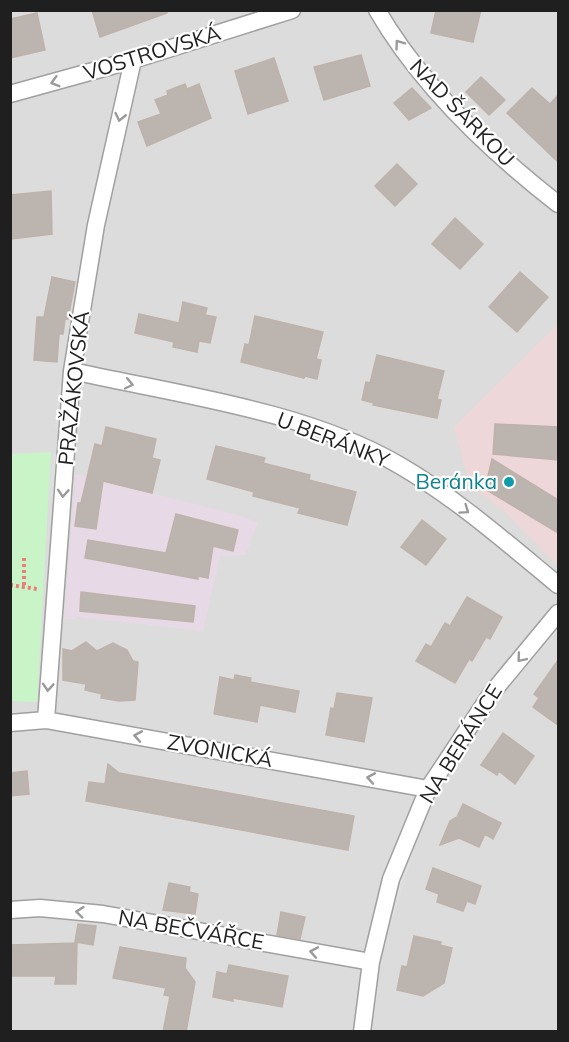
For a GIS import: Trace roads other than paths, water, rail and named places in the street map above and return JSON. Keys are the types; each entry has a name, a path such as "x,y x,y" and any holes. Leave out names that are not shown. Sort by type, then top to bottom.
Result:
{"street":[{"name":"VOSTROVSKÁ","path":"10,94 133,60 292,10"},
{"name":"NAD ŠÁRKOU","path":"377,10 415,66 472,128 558,204"},
{"name":"PRAŽÁKOVSKÁ","path":"46,720 72,372 96,225 133,60"},
{"name":"U BERÁNKY","path":"72,372 290,420 342,439 398,464 471,514 558,585"},
{"name":"NA BERÁNCE","path":"362,1032 371,963 391,879 428,789 491,694 558,613"},
{"name":"ZVONICKÁ","path":"10,723 46,720 428,789"},
{"name":"NA BEČVÁŘCE","path":"10,910 40,908 103,914 371,963"}],"place":[{"name":"Beránka","path":"509,482"}]}
